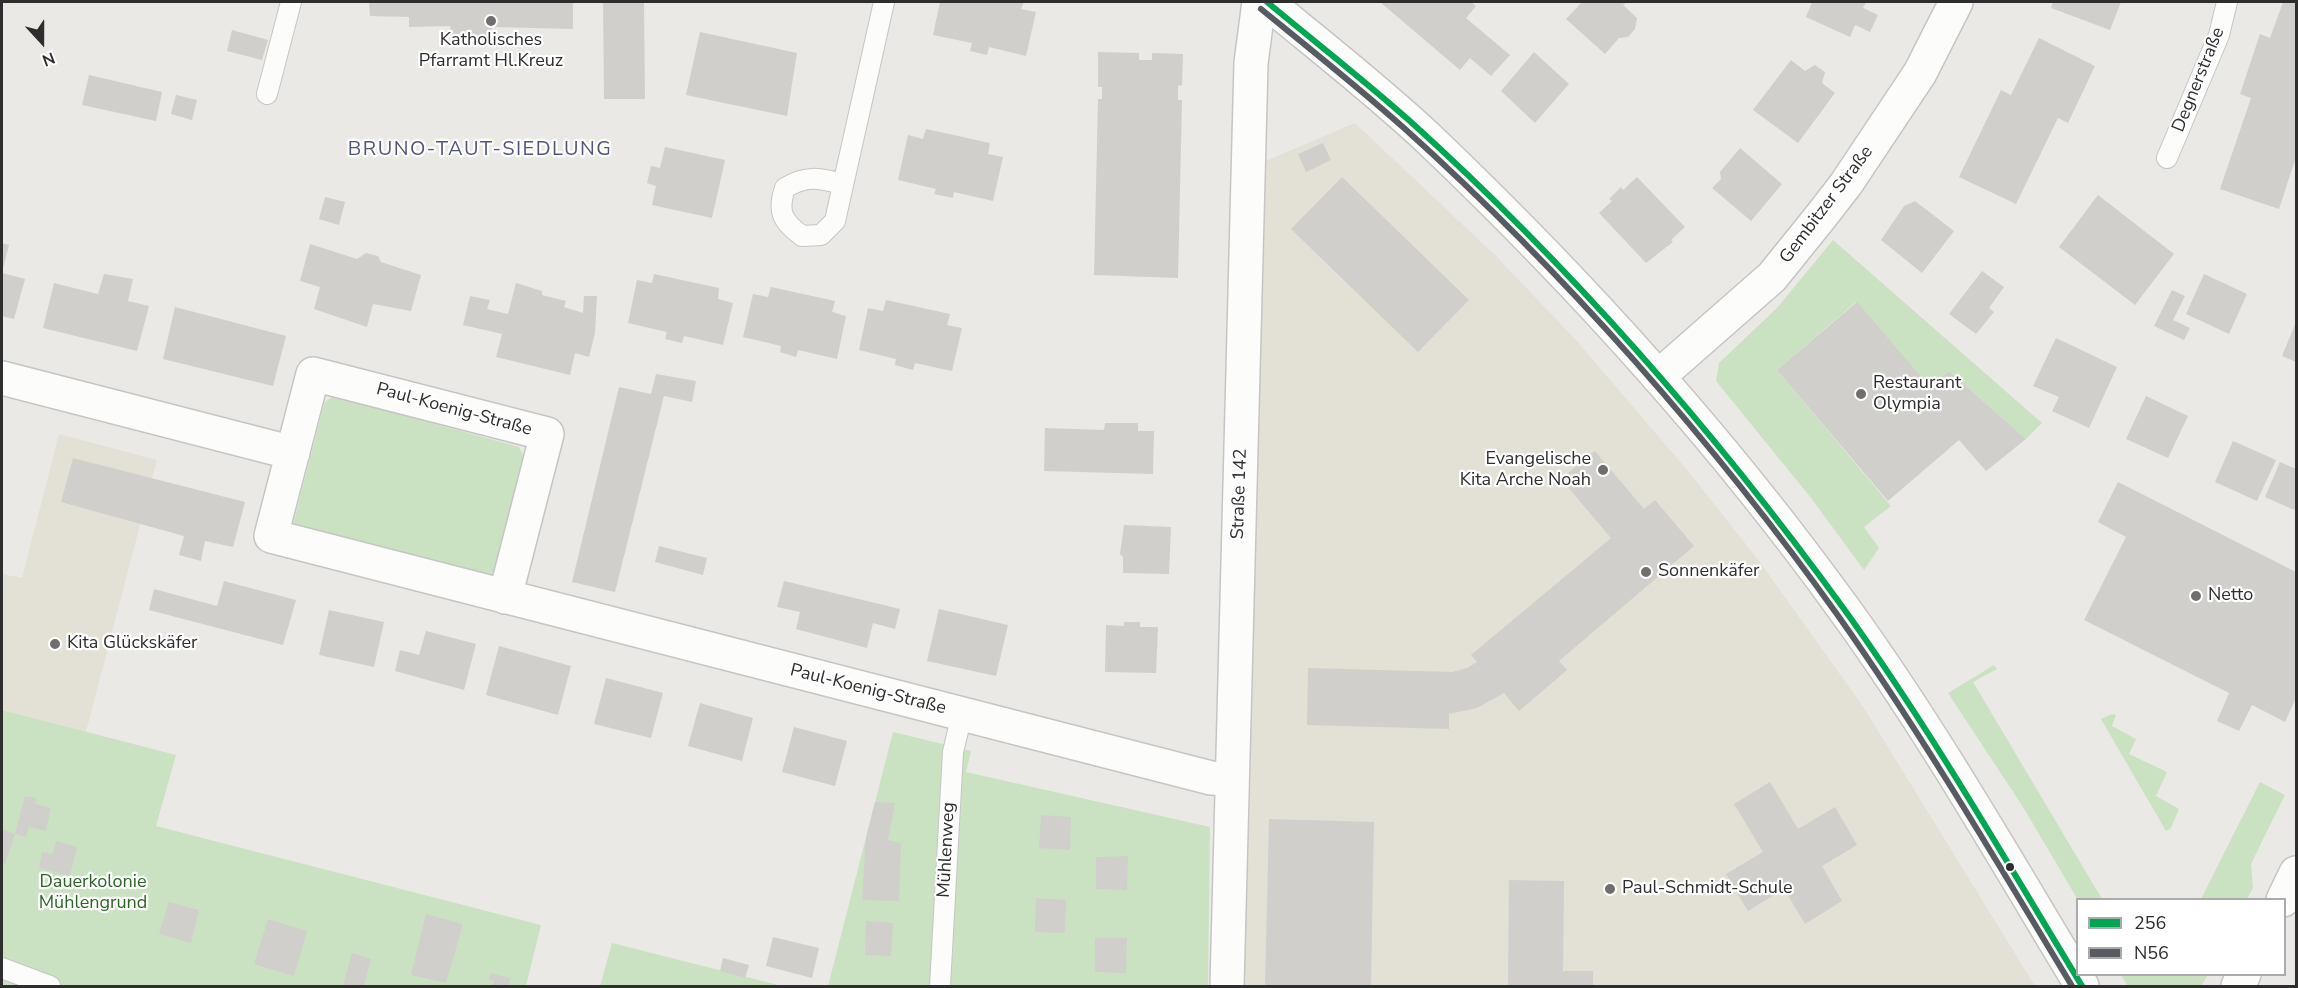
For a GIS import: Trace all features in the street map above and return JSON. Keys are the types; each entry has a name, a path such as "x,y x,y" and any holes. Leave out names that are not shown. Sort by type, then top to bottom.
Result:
{"street":[{"name":"Straße 142","path":"1227,987 1251,63 1259,2"},
{"path":"1268,2 1427,138 1544,253 1659,377 1765,504 1858,628 1903,693 2082,987"},
{"name":"Gembitzer Straße","path":"1659,377 1772,277 1828,207 1920,73 1956,2"},
{"name":"Paul-Koenig-Straße","path":"505,597 547,434 313,374 271,536 505,597 1211,778 1232,779"},
{"path":"2,378 293,453"},
{"path":"2284,898 2296,873"}],"lane":[{"path":"267,94 291,2"},
{"path":"842,184 884,2"},
{"name":"Degnerstraße","path":"2167,158 2219,35 2227,2"},
{"name":"Mühlenweg","path":"940,987 953,752 962,714"},
{"path":"2,968 50,987"}],"shaded area":[{"path":"1355,123 1495,255 1576,340 1688,471 1759,561 1862,705 2035,986 1243,986 1261,163"},
{"name":"Kita Glückskäfer","path":"59,434 157,460 86,732 2,710 2,574 22,578"}],"green space":[{"path":"1833,240 2042,423 2026,439 1949,371 1930,387 1856,302 1777,370 1891,506 1864,527 1879,548 1864,570 1811,498 1716,381 1719,363 1777,308"},
{"path":"334,396 519,447 525,458 495,572 487,577 293,525 325,402"},
{"path":"1994,665 1997,669 1973,682 2101,898 2077,898 2023,807 1948,693"},
{"name":"Dauerkolonie Mühlengrund","path":"2,710 176,755 156,826 541,925 526,986 2,986"},
{"path":"2112,714 2116,715 2112,726 2136,739 2129,754 2167,772 2156,796 2179,809 2171,828 2166,831 2101,719"},
{"path":"893,732 971,751 966,772 1210,827 1208,986 828,986"},
{"path":"2260,782 2285,795 2251,864 2253,888 2248,898 2202,898"},
{"path":"612,943 782,986 600,986"},
{"path":"2122,976 2207,976 2201,986 2128,986"}],"building":[{"name":"Katholisches Pfarramt Hl.Kreuz","path":"369,2 573,2 573,29 492,27 492,37 451,38 450,26 409,27 409,17 370,16"},
{"path":"603,2 644,2 645,99 604,99"},
{"path":"940,2 1024,2 1021,9 1036,12 1026,56 989,47 987,55 970,51 972,43 933,35"},
{"path":"1380,2 1471,2 1476,6 1466,18 1510,55 1491,76 1470,58 1460,70"},
{"path":"1582,2 1627,2 1623,5 1637,18 1635,29 1628,37 1619,38 1605,54 1566,19"},
{"path":"1812,2 1866,2 1863,8 1878,15 1870,32 1855,25 1850,37 1806,17"},
{"path":"2053,2 2121,2 2110,30 2051,8"},
{"path":"2283,2 2296,2 2296,157 2279,209 2220,189 2251,98 2240,94 2260,34 2270,38"},
{"path":"232,30 268,40 262,60 227,51"},
{"path":"700,32 797,53 787,116 686,95"},
{"path":"2039,38 2095,66 2068,123 2058,118 2016,204 1959,177 2001,90 2011,95"},
{"path":"1098,52 1139,53 1139,60 1152,60 1152,53 1183,54 1182,85 1178,86 1178,100 1182,100 1178,278 1094,275 1098,99 1102,99 1102,87 1098,87"},
{"path":"1534,52 1569,84 1535,123 1501,91"},
{"path":"1791,60 1805,71 1815,65 1825,72 1822,83 1835,93 1798,143 1753,110"},
{"path":"89,75 162,92 156,121 82,105"},
{"path":"176,95 197,100 192,120 171,114"},
{"path":"926,129 990,143 988,154 1003,157 993,201 954,192 953,198 934,194 936,189 898,180 908,135 923,139"},
{"path":"1323,143 1331,160 1306,172 1298,154"},
{"path":"665,147 725,160 712,218 652,205 656,186 647,183 651,166 660,168"},
{"path":"1740,148 1782,184 1751,221 1712,188 1721,179 1720,172"},
{"path":"1342,177 1469,300 1418,352 1291,229"},
{"path":"1637,177 1685,227 1671,240 1673,242 1646,263 1599,213 1612,201 1609,199 1621,187 1623,190"},
{"path":"2098,195 2174,254 2135,305 2059,247"},
{"path":"325,197 345,202 339,225 319,219"},
{"path":"1915,201 1954,231 1922,273 1881,240 1904,206"},
{"path":"2,243 9,245 2,272"},
{"path":"310,244 357,259 366,253 378,256 381,262 421,275 411,311 373,304 367,327 314,309 320,287 300,281"},
{"path":"1982,271 2004,287 1989,308 1994,312 1976,334 1949,314"},
{"path":"2,273 25,279 14,319 2,316"},
{"path":"104,274 133,279 128,301 149,306 137,351 43,328 54,283 98,294"},
{"path":"654,274 719,288 718,299 733,303 723,345 684,336 682,343 665,339 667,332 628,323 637,280 652,283"},
{"path":"2204,274 2247,294 2229,334 2186,314"},
{"path":"516,283 542,291 542,295 566,301 564,307 583,313 584,296 597,296 595,333 589,357 575,353 570,375 496,357 502,334 463,325 470,296 490,300 487,309 508,314"},
{"path":"771,287 835,301 832,312 846,316 837,359 798,350 796,357 780,352 781,346 743,337 753,294 768,297"},
{"path":"2172,290 2185,296 2173,320 2190,328 2184,340 2154,326"},
{"path":"886,300 950,314 947,325 962,328 952,371 915,363 913,370 895,365 896,359 859,350 868,308 883,311"},
{"path":"1857,302 1930,387 1949,371 2026,439 1986,471 1959,440 1888,501 1777,370"},
{"path":"175,307 286,336 273,386 163,359"},
{"path":"2296,322 2296,362 2282,356"},
{"path":"2056,338 2117,367 2089,428 2052,411 2059,397 2033,386"},
{"path":"656,374 696,381 692,402 664,396 615,592 572,582 619,387 651,394"},
{"path":"2146,396 2188,416 2168,458 2126,439"},
{"path":"1105,423 1138,423 1138,431 1154,431 1153,474 1044,471 1045,428 1104,430"},
{"path":"2233,441 2276,460 2257,501 2215,482"},
{"path":"1595,451 1644,509 1655,500 1694,546 1559,661 1567,670 1519,711 1504,693 1477,708 1449,714 1449,729 1307,725 1308,668 1452,672 1467,668 1477,662 1471,655 1611,538 1561,479"},
{"path":"73,458 245,502 233,547 205,541 201,561 179,555 184,536 61,502"},
{"path":"2280,462 2296,469 2294,510 2265,497"},
{"name":"Netto","path":"2118,482 2296,572 2296,698 2285,722 2252,705 2239,731 2217,721 2229,693 2084,620 2126,537 2098,522"},
{"path":"1124,525 1171,527 1169,574 1123,573 1123,557 1120,554"},
{"path":"659,546 707,558 703,575 655,562"},
{"path":"224,581 296,600 283,645 149,610 154,589 217,606"},
{"path":"784,581 900,609 895,629 873,623 867,648 796,629 800,612 777,607"},
{"path":"939,609 1008,625 996,676 927,661"},
{"path":"329,610 384,622 374,667 319,655"},
{"path":"1124,622 1140,622 1140,627 1158,627 1156,673 1105,672 1106,625 1124,626"},
{"path":"426,631 476,644 464,690 395,671 400,650 419,655"},
{"path":"499,646 571,666 558,715 486,695"},
{"path":"606,678 663,693 651,738 594,724"},
{"path":"700,703 753,718 742,761 688,746"},
{"path":"794,727 847,741 835,786 782,772"},
{"path":"1770,782 1798,829 1835,807 1857,845 1822,866 1842,901 1805,924 1784,889 1748,911 1726,874 1763,852 1734,804"},
{"path":"25,796 36,798 35,804 51,808 46,831 29,827 26,837 15,834"},
{"path":"875,802 895,803 888,840 901,843 899,901 862,900 866,837"},
{"path":"1041,815 1071,817 1070,850 1039,848"},
{"path":"1269,819 1374,822 1371,986 1265,986"},
{"path":"2,829 15,834 5,864 2,862"},
{"path":"56,841 77,847 70,876 39,868 42,852 53,854"},
{"path":"1128,856 1127,890 1096,889 1096,857"},
{"path":"1509,880 1564,881 1563,971 1593,971 1593,986 1508,986"},
{"path":"1036,898 1066,900 1065,933 1035,932"},
{"path":"169,902 199,910 191,943 159,934"},
{"path":"426,914 463,924 446,983 411,975"},
{"path":"268,919 307,931 294,976 254,964"},
{"path":"866,921 893,923 891,956 865,955"},
{"path":"773,937 819,948 812,978 766,966"},
{"path":"1095,938 1127,938 1126,973 1095,972"},
{"path":"352,953 371,959 364,986 343,985"},
{"path":"723,958 749,965 745,978 720,971"},
{"path":"491,973 510,978 509,986 492,986 494,981 489,980"}],"transit line":[{"name":"256","path":"1267,2 1393,106 1470,177 1585,294 1693,416 1795,544 1876,655 1967,795 2082,986"},
{"name":"N56","path":"1261,9 1387,113 1464,183 1579,300 1689,423 1791,552 1870,662 1959,800 2072,986"}],"place":[{"name":"Katholisches Pfarramt Hl.Kreuz","path":"491,21"},
{"name":"Restaurant Olympia","path":"1861,394"},
{"name":"Evangelische Kita Arche Noah","path":"1603,470"},
{"name":"Sonnenkäfer","path":"1646,572"},
{"name":"Netto","path":"2196,596"},
{"name":"Kita Glückskäfer","path":"55,644"},
{"name":"Paul-Schmidt-Schule","path":"1610,889"}],"district":[{"name":"BRUNO-TAUT-SIEDLUNG","path":"480,150"}]}
